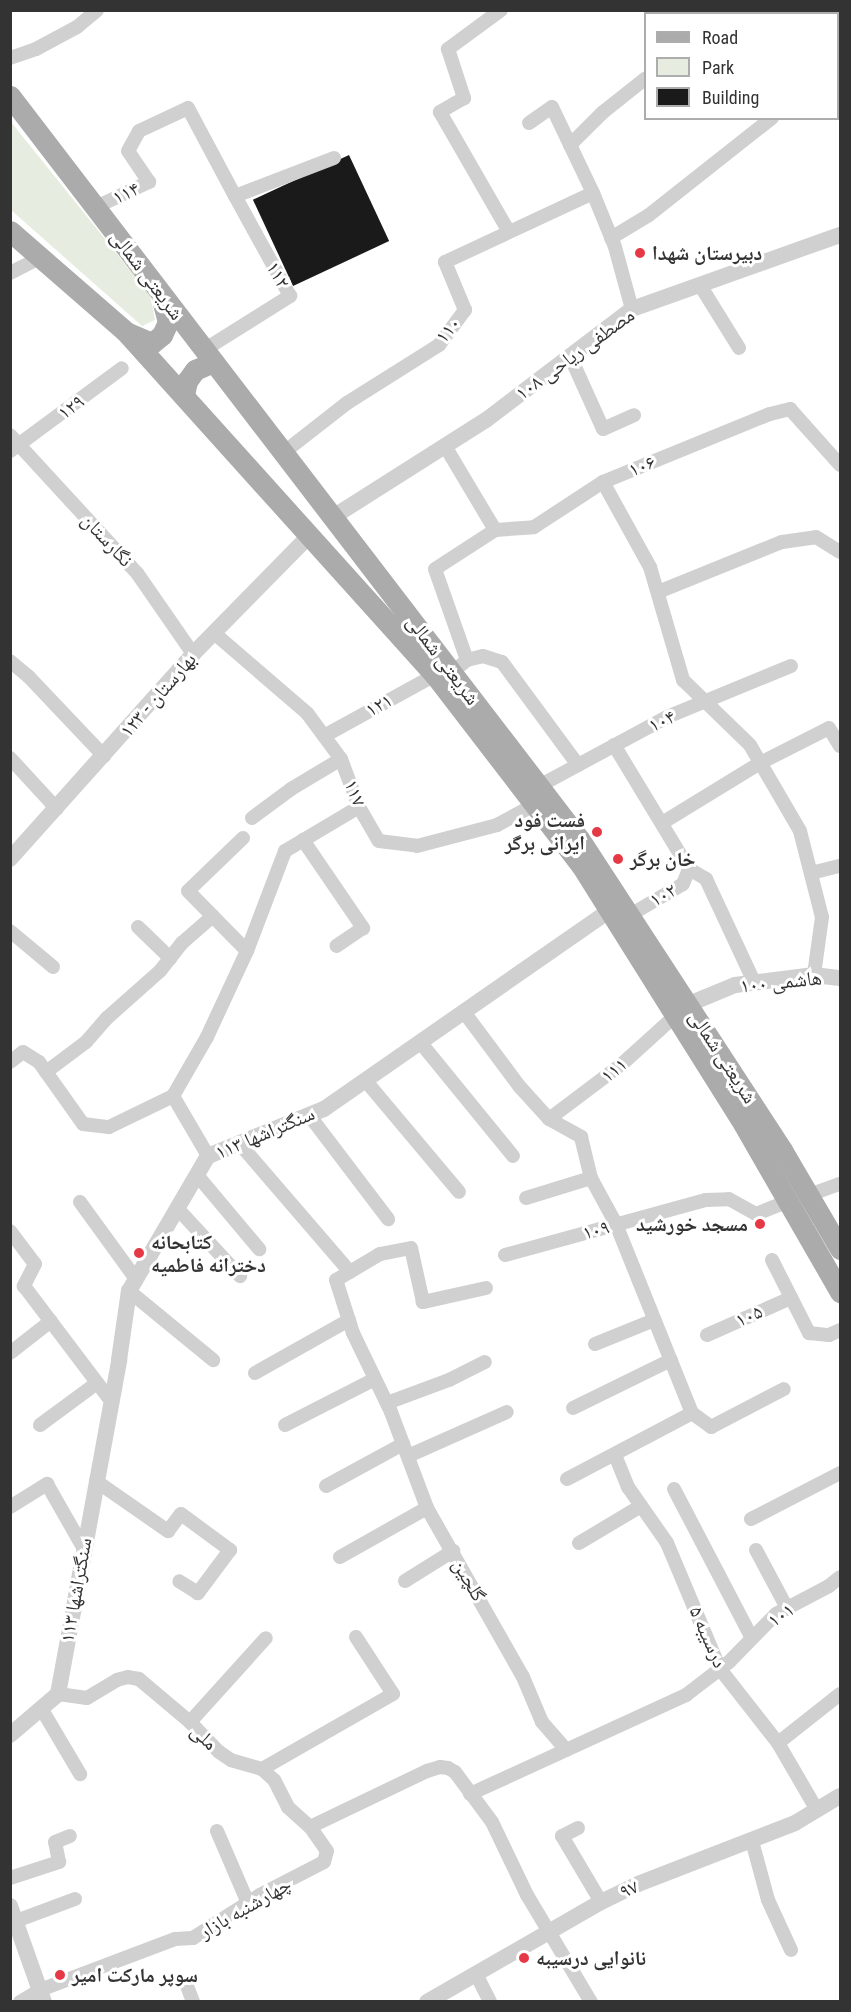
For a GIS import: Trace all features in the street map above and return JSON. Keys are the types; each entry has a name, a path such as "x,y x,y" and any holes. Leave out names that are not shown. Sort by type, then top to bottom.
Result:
{"main road":[{"name":"شریعتی شمالی","path":"10,96 208,356 452,669 537,795 581,866 620,913 748,1114 808,1195 840,1249"},
{"name":"شریعتی شمالی","path":"10,231 125,331 310,536 452,669"},
{"path":"125,331 152,343 162,335 168,322 162,296"},
{"path":"183,395 186,381 208,356"},
{"name":"شریعتی شمالی","path":"748,1114 788,1201 840,1292"}],"street":[{"path":"10,58 36,49 77,27 97,10"},
{"path":"501,10 448,50 464,98 440,112 509,232"},
{"path":"570,145 602,113 644,79"},
{"path":"529,123 552,107 593,193 611,238 632,309"},
{"name":"۱۱۴","path":"96,207 149,182 128,151 139,131 188,108 235,196"},
{"path":"611,238 649,215 769,120"},
{"path":"235,196 334,158"},
{"name":"۱۱۰","path":"284,453 347,403 439,345 465,310 445,262 593,193"},
{"name":"۱۱۲","path":"208,356 290,296 235,196"},
{"name":"مصطفی ریاحی ۱۰۸","path":"333,517 486,420 632,309 840,235"},
{"path":"10,273 41,257"},
{"path":"700,285 739,348"},
{"path":"570,357 603,429 634,415"},
{"name":"۱۲۹","path":"13,444 122,368"},
{"name":"۱۰۶","path":"452,669 435,569 495,530 534,527 603,482 770,414 790,409 840,465"},
{"name":"نگارستان","path":"13,444 137,573 193,654"},
{"path":"445,446 495,530"},
{"path":"603,482 650,567 683,680 750,745 800,831 822,917 814,975"},
{"name":"بهارستان - ۱۲۳","path":"12,855 57,809 193,654 310,536"},
{"path":"658,592 782,542 816,537 840,552"},
{"name":"۱۱۷","path":"214,633 307,713 341,759 359,807 379,841 417,846 497,825 537,795"},
{"path":"452,669 483,656 502,662 578,765"},
{"path":"10,661 29,677 104,756"},
{"name":"۱۰۴","path":"537,795 578,765 667,717 791,666"},
{"name":"۱۲۱","path":"324,736 452,669"},
{"path":"663,823 760,763 829,728 840,746"},
{"path":"614,746 689,869 706,879 754,982"},
{"path":"10,758 57,809"},
{"path":"252,818 291,789 341,759"},
{"path":"10,1062 23,1053 39,1062 83,1124 109,1127 173,1096 207,1037 247,951 285,851 359,807"},
{"path":"243,838 188,891 247,951"},
{"path":"303,840 363,928 336,946"},
{"path":"811,873 840,866"},
{"name":"۱۰۲","path":"620,913 683,884 689,869"},
{"name":"سنگتراشها ۱۱۳","path":"58,1694 132,1285 208,1156 324,1109 464,1012 620,913"},
{"path":"46,1072 86,1042 107,1018 160,971 182,943 213,916"},
{"path":"138,927 170,958"},
{"path":"10,931 54,967"},
{"name":"هاشمی ۱۰۰","path":"682,1010 735,985 814,975 840,978"},
{"name":"۱۱۱","path":"549,1119 622,1064 682,1010"},
{"path":"464,1012 520,1087 549,1119 581,1137 591,1178 616,1224 692,1413 711,1427 784,1389"},
{"path":"420,1042 513,1156"},
{"path":"365,1080 459,1192"},
{"path":"173,1096 208,1156"},
{"path":"309,1115 387,1219"},
{"path":"239,1143 350,1272 380,1254 411,1248 423,1302 486,1288"},
{"path":"197,1175 259,1249"},
{"path":"526,1198 591,1178"},
{"path":"808,1195 840,1184"},
{"name":"۱۰۹","path":"505,1255 706,1200 729,1199 756,1214 788,1201"},
{"path":"80,1202 132,1285 213,1360"},
{"path":"177,1208 240,1276"},
{"path":"10,1231 35,1264 24,1286 111,1401"},
{"path":"772,1260 809,1333 829,1335 840,1330"},
{"name":"گلچین","path":"350,1272 336,1280 349,1320 387,1403 427,1508 523,1677 543,1722 566,1750"},
{"name":"۱۰۵","path":"707,1335 791,1298"},
{"path":"255,1373 349,1320"},
{"path":"595,1344 654,1320"},
{"path":"10,1353 51,1322"},
{"path":"573,1408 671,1360"},
{"path":"387,1403 449,1380 485,1362"},
{"path":"285,1425 375,1379"},
{"path":"40,1425 97,1383"},
{"path":"326,1486 406,1450 507,1413"},
{"path":"567,1479 692,1413"},
{"name":"درسیبه ۵","path":"615,1455 628,1487 667,1543 725,1665 778,1743 817,1810"},
{"path":"751,1519 840,1473"},
{"path":"96,1480 168,1531 181,1514 230,1550 198,1593 179,1581"},
{"path":"10,1507 47,1484 83,1547"},
{"path":"674,1489 752,1638"},
{"path":"579,1543 641,1506"},
{"path":"340,1557 427,1508"},
{"path":"756,1550 787,1608"},
{"path":"405,1581 453,1551"},
{"name":"۱۰۱","path":"470,1794 686,1695 725,1665 776,1614 840,1577"},
{"path":"356,1637 393,1694 262,1769 274,1780 288,1807 310,1827 440,1767 455,1772 492,1822 527,1895 591,2001"},
{"path":"190,1722 266,1638"},
{"name":"ملی","path":"58,1694 87,1698 117,1680 128,1677 139,1679 190,1722 219,1752 231,1760 262,1769"},
{"path":"11,1734 58,1694"},
{"path":"778,1743 840,1694"},
{"path":"41,1708 80,1774"},
{"name":"۹۷","path":"428,2001 601,1902 638,1884 795,1823 839,1801"},
{"name":"چهارشنبه بازار","path":"20,2001 42,1996 175,1939 193,1938 248,1903 324,1862 327,1851 310,1827"},
{"path":"578,1828 562,1836 601,1902"},
{"path":"217,1831 248,1903"},
{"path":"10,1878 59,1862 55,1842 70,1836"},
{"path":"752,1841 768,1900 791,1950"},
{"path":"42,1996 13,1914 75,1899"},
{"path":"476,1974 490,2001"},
{"path":"187,1986 193,2001"}],"green space":[{"path":"11,122 150,295 155,320 142,326 11,210"}],"building":[{"path":"349,155 389,241 293,286 253,200"}],"place":[{"name":"دبیرستان شهدا","path":"640,253"},
{"name":"فست فود ایرانی برگر","path":"597,832"},
{"name":"خان برگر","path":"618,859"},
{"name":"مسجد خورشید","path":"760,1224"},
{"name":"کتابحانه دخترانه فاطمیه","path":"139,1253"},
{"name":"نانوایی درسیبه","path":"524,1958"},
{"name":"سوپر مارکت امیر","path":"60,1975"}]}
